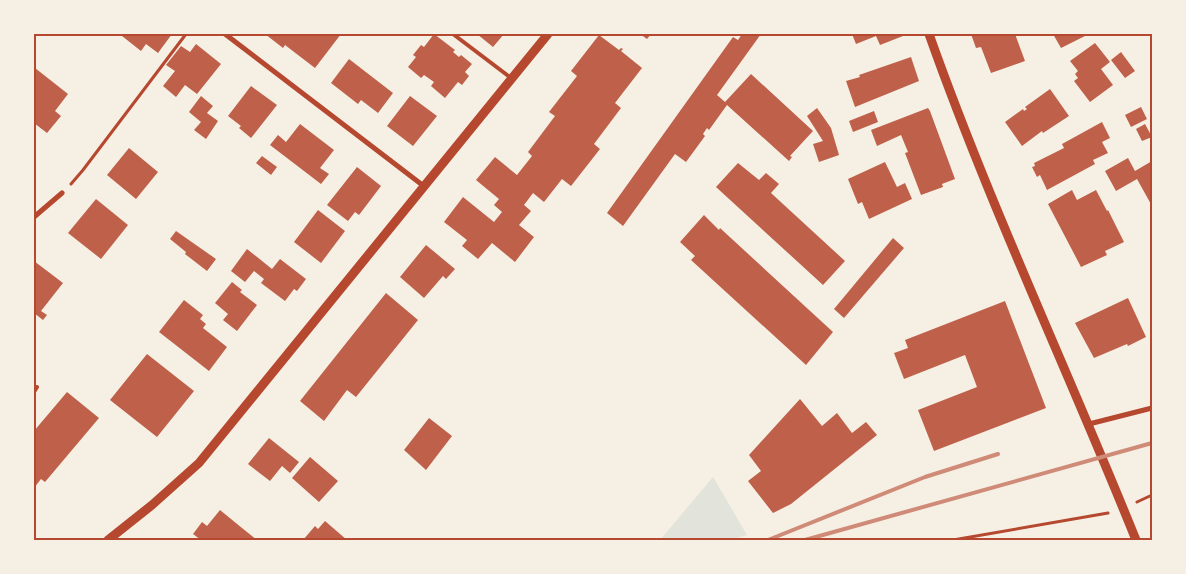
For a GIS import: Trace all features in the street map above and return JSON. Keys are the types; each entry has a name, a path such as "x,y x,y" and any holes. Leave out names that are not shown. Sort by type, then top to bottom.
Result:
{"street":[{"path":"226,34 425,187"},
{"path":"108,540 152,505 199,463 548,34"},
{"path":"929,34 974,154 1089,424 1136,540"},
{"path":"34,217 62,194"},
{"path":"1089,424 1152,408"}],"lane":[{"path":"453,34 512,79"},
{"path":"34,392 37,387"}],"path":[{"path":"62,194 83,170 186,34"},
{"path":"953,540 1106,514 1123,507"}],"shaded area":[{"path":"713,477 747,535 731,540 660,540"}],"building":[{"path":"124,34 172,34 158,53 146,44 141,51 122,36"},
{"path":"265,34 341,34 315,68 285,45 283,48"},
{"path":"434,34 455,50 453,52 459,57 461,55 472,64 465,72 469,76 462,85 458,82 445,98 431,86 434,82 424,75 421,78 408,67 416,57 413,55 421,45 424,47"},
{"path":"477,34 504,34 493,47"},
{"path":"640,34 651,34 647,39"},
{"path":"742,34 761,34 717,95 725,102 751,74 813,131 790,156 792,157 789,161 727,105 709,130 707,128 703,134 705,136 686,162 675,154 623,226 607,213 733,37 738,40"},
{"path":"852,34 902,34 903,36 880,45 876,36 856,44"},
{"path":"971,34 1015,34 1025,61 991,73 981,47 976,48"},
{"path":"1053,34 1089,34 1061,48"},
{"path":"599,35 619,50 623,49 621,51 642,68 615,103 621,108 594,144 600,149 571,186 562,179 544,202 533,193 524,205 531,211 519,225 534,237 515,262 492,243 478,259 462,246 467,240 444,222 463,197 494,222 502,212 494,205 499,199 476,180 495,157 517,175 532,156 528,152 555,116 549,112 577,76 571,71"},
{"path":"1095,43 1110,62 1101,69 1113,85 1090,102 1074,81 1078,78 1075,74 1078,71 1070,61"},
{"path":"196,44 221,64 197,94 185,85 176,97 163,86 175,71 166,65 181,46 190,52"},
{"path":"1121,52 1135,71 1125,78 1111,60"},
{"path":"911,57 919,81 855,107 846,81"},
{"path":"349,59 393,93 378,113 361,100 358,104 331,83"},
{"path":"35,68 68,94 55,111 61,116 47,133 34,123"},
{"path":"251,86 277,105 251,138 239,128 241,126 228,116"},
{"path":"1050,89 1069,116 1043,133 1042,131 1022,146 1005,122 1023,109 1024,111 1027,109 1025,107"},
{"path":"201,96 213,106 207,113 218,121 206,139 194,130 201,122 189,112"},
{"path":"410,96 437,116 413,146 387,126"},
{"path":"1141,107 1147,119 1131,127 1125,115"},
{"path":"817,108 831,128 839,155 819,162 813,144 823,141 807,116"},
{"path":"928,108 955,179 942,184 943,187 921,195 905,153 908,152 901,135 877,146 871,130"},
{"path":"874,111 878,122 853,132 849,121"},
{"path":"1102,122 1110,138 1102,142 1108,153 1093,160 1095,164 1047,190 1040,175 1037,177 1032,167 1035,166 1034,163 1064,148 1062,144"},
{"path":"300,124 334,150 320,168 329,174 321,184 270,145 278,135 286,142"},
{"path":"1145,124 1152,137 1142,141 1136,129"},
{"path":"129,148 158,172 136,199 107,175"},
{"path":"262,156 277,167 271,175 256,163"},
{"path":"1128,158 1135,171 1152,161 1152,206 1137,179 1116,191 1105,171"},
{"path":"885,162 897,187 905,183 912,199 869,219 862,202 858,204 848,179"},
{"path":"738,163 759,180 766,173 779,184 771,193 845,261 823,285 716,187"},
{"path":"357,167 381,186 359,215 355,212 348,221 327,205"},
{"path":"1072,190 1077,200 1096,190 1124,242 1105,251 1107,255 1081,267 1048,204"},
{"path":"96,199 128,225 101,259 68,233"},
{"path":"318,210 345,231 321,263 294,242"},
{"path":"704,215 833,332 806,365 691,260 695,256 680,242"},
{"path":"176,231 216,259 207,271 185,254 186,252 170,239"},
{"path":"893,238 904,248 844,318 834,309"},
{"path":"426,245 455,269 446,279 443,276 424,298 400,277"},
{"path":"247,249 272,269 280,259 306,279 297,291 294,289 285,301 261,283 264,279 254,271 245,282 231,271"},
{"path":"34,261 63,283 41,311 47,315 43,320 34,313"},
{"path":"232,282 242,290 240,292 257,305 237,331 223,320 228,314 215,303"},
{"path":"386,293 418,320 356,397 347,390 324,421 300,401"},
{"path":"1128,298 1146,337 1128,346 1127,344 1094,358 1075,323"},
{"path":"184,300 203,315 200,319 206,324 203,328 227,347 209,371 159,332"},
{"path":"1005,301 1046,408 934,451 918,410 977,387 965,355 904,379 894,353 908,348 905,340"},
{"path":"147,354 194,391 157,437 110,400"},
{"path":"67,392 99,418 45,482 41,479 34,488 34,431"},
{"path":"800,399 822,426 837,413 852,433 866,422 877,435 791,504 773,513 748,481 761,471 749,455"},
{"path":"429,418 452,436 426,470 404,450"},
{"path":"269,438 299,462 290,473 282,466 270,481 248,464"},
{"path":"310,457 338,481 319,502 292,478"},
{"path":"220,510 257,540 201,540 193,534 202,522 207,526"},
{"path":"325,521 347,540 303,540 315,526 318,529"}],"railway":[{"path":"805,540 1152,443"},
{"path":"768,540 925,477 998,454"}]}
